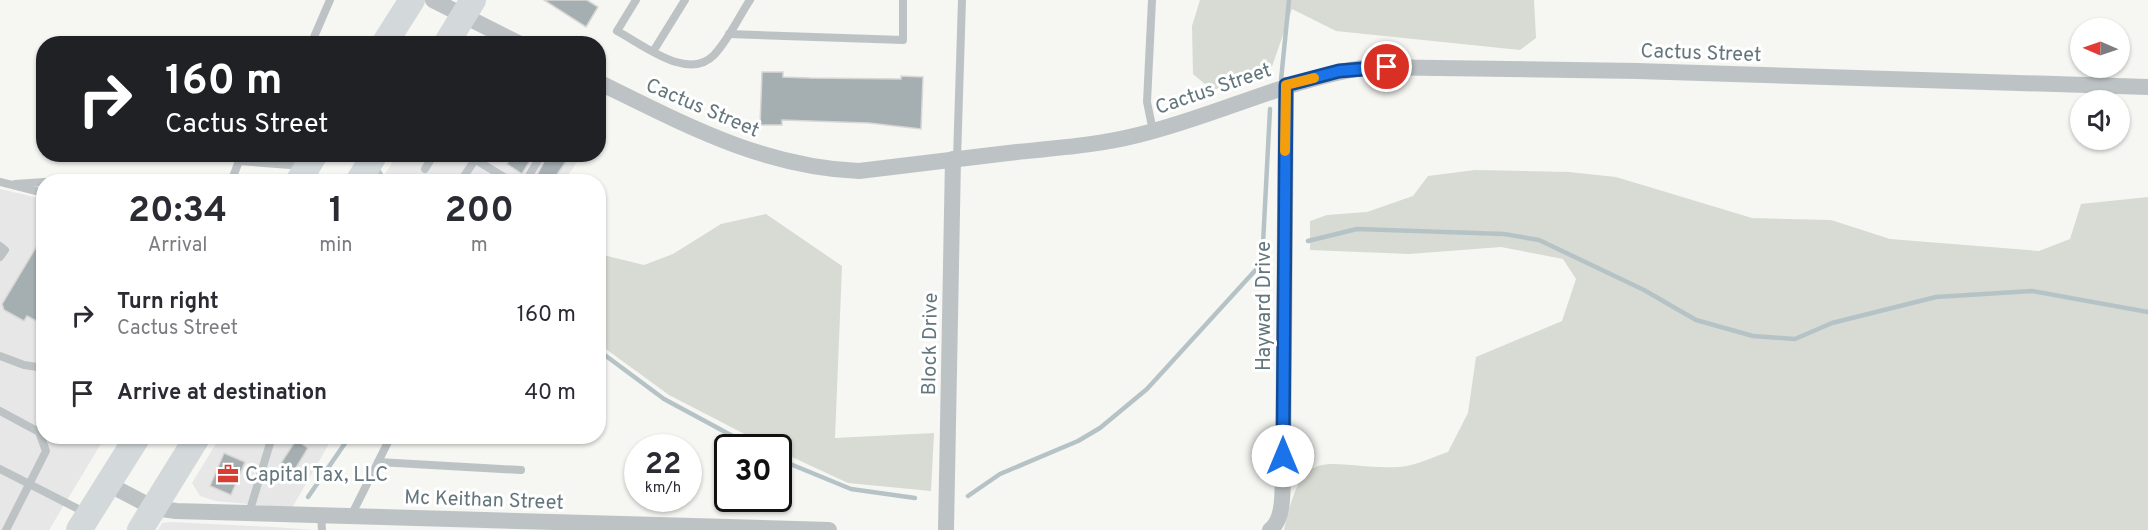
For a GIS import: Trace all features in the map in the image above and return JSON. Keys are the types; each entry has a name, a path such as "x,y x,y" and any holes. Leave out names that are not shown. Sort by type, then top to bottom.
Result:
{"main road":[{"path":"389,36 412,0"},
{"path":"451,36 468,7"},
{"path":"84,522 133,444"},
{"path":"140,530 193,444"}],"street":[{"path":"433,0 468,7 507,36"},
{"name":"Cactus Street","path":"606,86 720,142 792,164 821,170 859,171 1091,144 1153,131 1286,85 1339,71 1369,67 1424,66 2148,87"},
{"name":"Hayward Drive","path":"1272,528 1281,511 1283,479 1286,85"},
{"name":"Block Drive","path":"946,530 955,159"},
{"name":"Mc Keithan Street","path":"108,484 154,508 249,513 322,522 351,516 561,526 829,530"}],"lane":[{"path":"314,36 330,0"},
{"path":"636,0 617,31 688,65 700,64 713,56 750,0"},
{"path":"654,50 685,0"},
{"path":"729,34 903,40 903,0"},
{"path":"955,159 962,0"},
{"path":"1152,0 1147,102 1153,131"},
{"path":"270,162 307,167"},
{"path":"425,170 430,162"},
{"path":"484,162 501,174"},
{"path":"3,183 36,182"},
{"path":"3,183 36,191"},
{"path":"0,246 5,249 0,257"},
{"path":"1,354 36,365"},
{"path":"0,411 36,430"},
{"path":"6,530 46,451 43,444"},
{"path":"249,513 270,444"},
{"path":"351,516 387,444"},
{"path":"378,462 521,470"},
{"path":"0,469 29,484 84,522"}],"shaded area":[{"path":"1200,0 1534,0 1536,38 1520,50 1336,31 1292,9 1268,78 1212,90 1193,74 1192,26"},
{"path":"393,162 577,162 569,174 385,174"},
{"path":"1475,170 1569,172 1616,177 1752,218 1831,220 1890,239 2039,251 2070,239 2081,204 2148,197 2148,530 1284,530 1300,482 1310,470 1321,465 1335,464 1399,467 1448,452 1468,413 1476,357 1562,321 1576,279 1563,259 1501,247 1409,254 1310,250 1310,221 1327,215 1367,212 1413,196 1428,176"},
{"path":"0,189 36,197 36,444 101,444 49,530 0,530"},
{"path":"766,214 842,266 835,438 934,433 931,491 848,483 792,457 792,434 745,434 669,395 606,349 606,256 644,265 673,254 721,224"},
{"path":"216,444 329,444 292,508 216,501 200,496 192,483"},
{"path":"162,523 315,530 158,530"}],"building":[{"path":"544,0 587,0 598,7 586,27"},
{"path":"762,72 783,72 783,77 810,78 901,79 901,76 923,77 921,129 869,123 782,120 782,125 760,125"},
{"path":"508,162 529,162 522,174 507,164"},
{"path":"544,162 566,162 557,174 538,174"},
{"path":"36,247 36,321 27,316 24,321 4,310 2,304"},
{"path":"293,444 302,444 308,448 294,471 281,463"},
{"name":"Capital Tax, LLC","path":"224,453 245,462 231,495 210,486"}],"waterway":[{"path":"1281,80 1289,0"},
{"path":"968,496 1000,474 1078,441 1100,428 1147,389 1262,263 1270,109"},
{"path":"1308,241 1357,229 1504,234 1539,240 1644,290 1696,320 1753,336 1795,339 1832,323 1936,297 2032,291 2148,312"},
{"path":"606,356 664,399 729,434"},
{"path":"308,497 344,444"},
{"path":"792,465 851,489 915,498"}],"slow traffic":[{"path":"1285,151 1286,85 1314,78"}],"place":[{"name":"Capital Tax, LLC","path":"228,474"}],"route":[{"path":"1283,456 1286,85 1339,71 1387,67"}]}
